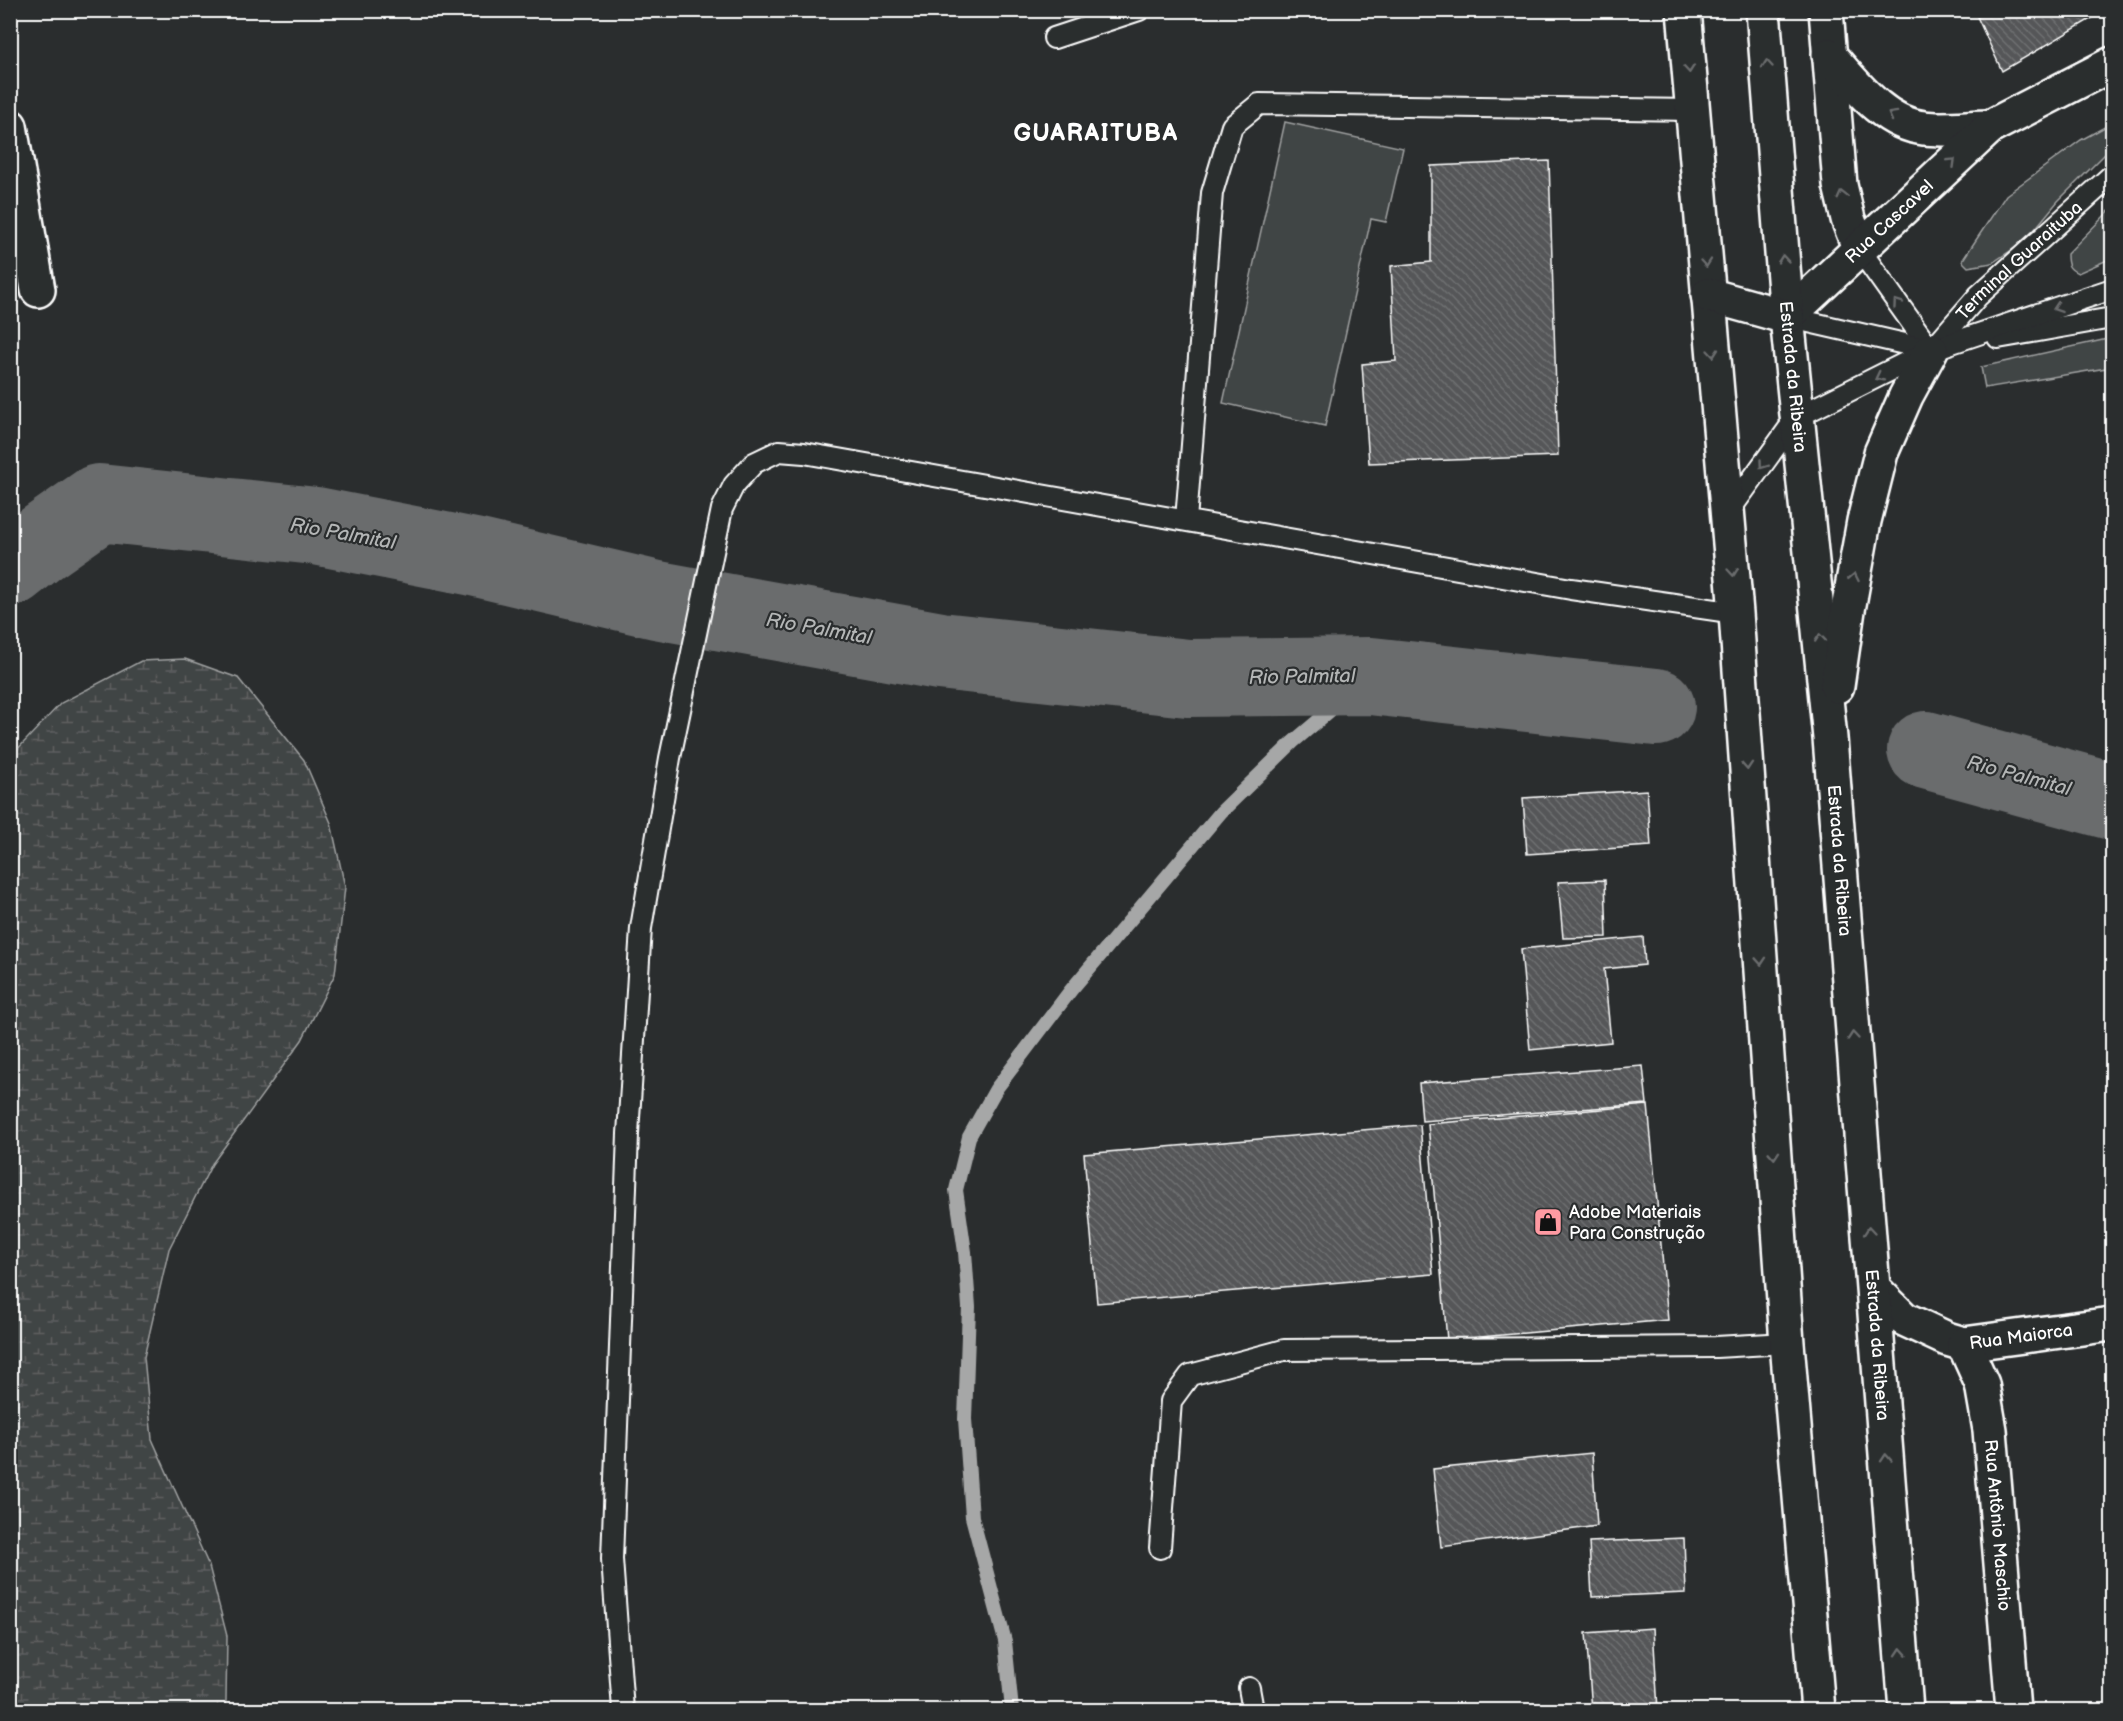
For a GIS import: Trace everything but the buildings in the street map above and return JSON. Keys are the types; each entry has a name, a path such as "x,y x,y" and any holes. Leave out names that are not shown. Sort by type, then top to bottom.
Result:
{"main road":[{"path":"1684,10 1736,613 1787,1343 1818,1710"},
{"name":"Estrada da Ribeira","path":"1763,10 1787,317 1830,738 1906,1710"},
{"path":"1826,10 1840,185 1848,219 1860,250"},
{"name":"Rua Cascavel","path":"1829,55 1873,103 1893,118 1923,129 1990,127"},
{"name":"Rua Cascavel","path":"1787,317 1990,127 2112,64"},
{"path":"10,126 38,290"},
{"path":"1708,295 1787,317"},
{"path":"1830,738 1848,610 1864,521 1881,453 1906,396 1931,350"},
{"name":"Rua Maiorca","path":"1874,1289 1904,1319 1947,1339 1964,1344 2112,1324"},
{"name":"Rua Antônio Maschio","path":"1964,1344 1982,1384 1990,1430 2013,1710"}],"lane":[{"path":"1054,38 1139,10"},
{"path":"1186,520 1212,193 1232,126 1259,104 1693,110"},
{"name":"Terminal Guaraituba","path":"1931,350 1978,296 2112,175"},
{"path":"1860,250 1931,350"},
{"name":"Terminal Guaraituba","path":"1931,350 2112,289"},
{"path":"1787,317 1931,350"},
{"name":"Terminal Guaraituba","path":"1931,350 2112,318"},
{"path":"1727,514 1797,417 1931,350"},
{"path":"623,1710 612,1559 628,1134 641,928 670,758 722,509 734,485 754,463 779,452 804,453 1571,589 1736,613"},
{"path":"1160,1548 1171,1401 1190,1375 1284,1350 1716,1347 1787,1343"},
{"path":"1249,1688 1253,1710"}],"green space":[{"path":"1285,122 1403,148 1386,222 1371,219 1325,426 1223,403"},
{"path":"2112,123 2112,147 2058,201 2025,241 1992,263 1968,267 1962,261 2006,195 2081,140"},
{"path":"2112,208 2112,258 2078,273 2072,270 2067,261 2067,254"},
{"path":"2112,338 2112,367 1985,388 1981,367"},
{"path":"185,659 238,678 304,760 331,823 345,887 335,974 302,1040 212,1164 169,1249 144,1357 152,1439 209,1566 227,1636 226,1701 224,1710 11,1710 11,756 61,703 141,661"}],"waterway":[{"name":"Rio Palmital","path":"10,568 99,503 316,526 474,557 657,600 940,651 1188,678 1371,676 1656,707"},
{"path":"1012,1710 1005,1641 972,1517 965,1419 969,1307 965,1252 956,1190 969,1137 996,1089 1071,990 1221,812 1293,742 1371,676"},
{"name":"Rio Palmital","path":"1926,750 2112,801"}],"place":[{"name":"Adobe Materiais Para Construção","path":"1548,1222"}],"district":[{"name":"GUARAITUBA","path":"1096,133"}]}
